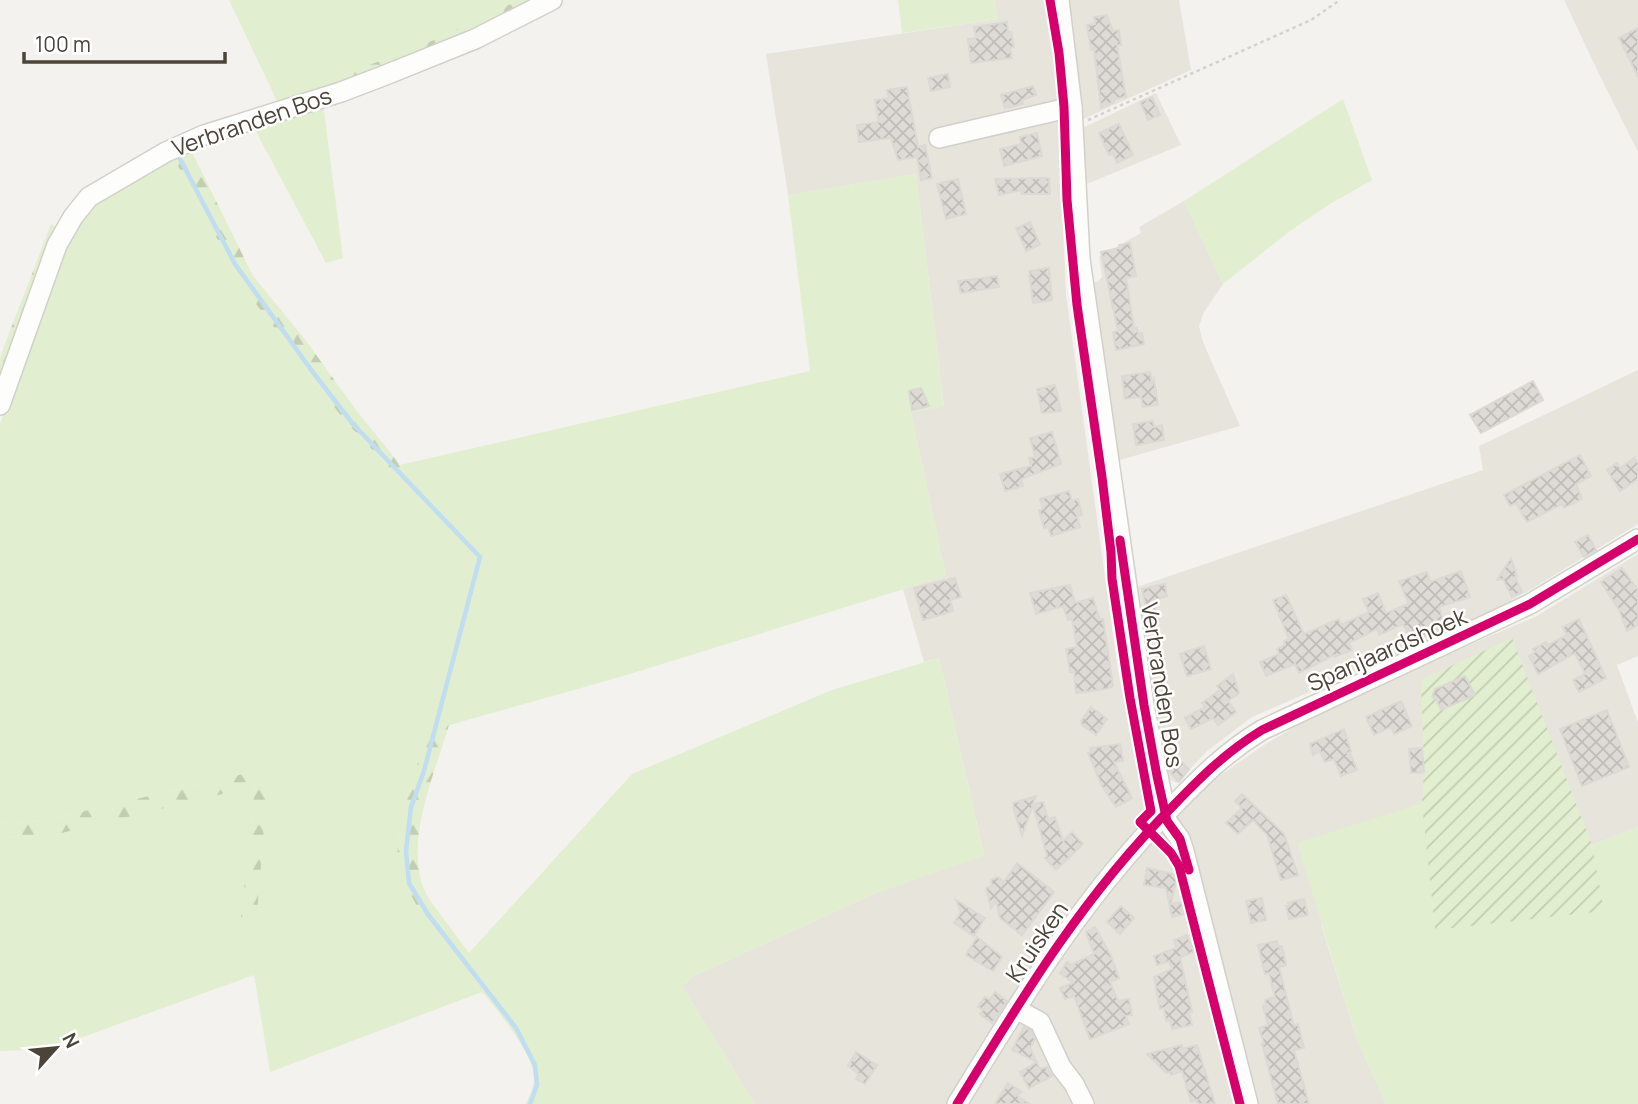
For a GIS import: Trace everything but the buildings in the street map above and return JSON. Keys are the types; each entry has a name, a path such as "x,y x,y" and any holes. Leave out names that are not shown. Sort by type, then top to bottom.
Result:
{"street":[{"name":"Verbranden Bos","path":"0,405 57,245 73,217 89,197 166,152 204,135 372,80 475,38 552,0"},
{"name":"Verbranden Bos","path":"1059,0 1072,115 1079,246 1088,323 1144,705 1165,813"},
{"path":"939,138 1072,115"},
{"name":"Spanjaardshoek","path":"1165,813 1223,755 1262,730 1531,604 1638,539"},
{"path":"1165,813 1184,851 1248,1104"},
{"name":"Kruisken","path":"957,1104 1086,904 1135,844 1165,813"},
{"path":"1016,1009 1040,1022 1061,1067 1084,1104"}],"path":[{"path":"1072,115 1078,124 1311,20 1340,0"}],"shaded area":[{"path":"995,0 1044,0 1055,59 1066,294 1118,671 1144,804 1167,793 1183,811 1212,781 1264,745 1340,700 1535,617 1638,554 1638,656 1617,665 1638,723 1638,827 1592,845 1321,924 1357,1040 1386,1104 755,1104 682,986 694,976 876,893 984,855 939,658 924,662 903,589 946,576 911,412 944,406 916,174 788,195 766,54 998,19"},
{"path":"1064,0 1179,0 1191,70 1079,121"},
{"path":"1564,0 1638,0 1638,152 1601,78"},
{"path":"1156,93 1181,145 1082,186 1078,130"},
{"path":"1184,201 1223,284 1204,312 1199,326 1203,342 1240,426 1116,461 1089,283 1097,282 1102,277 1099,257 1141,233 1139,227"},
{"path":"1638,370 1638,524 1525,593 1470,622 1252,717 1207,751 1177,783 1166,778 1134,588 1483,470 1479,446"}],"green space":[{"path":"229,0 519,0 434,40 320,84 318,95 279,105"},
{"path":"519,0 543,0 318,95 316,89 320,84 434,40"},
{"path":"898,0 995,0 998,19 902,33"},
{"path":"1343,99 1372,180 1290,231 1223,284 1184,201"},
{"path":"323,103 343,258 326,263 251,122"},
{"path":"189,146 253,276 406,472 404,477 398,477 345,421 243,287 172,155"},
{"path":"172,155 243,287 345,421 398,477 404,477 406,472 400,465 810,371 788,195 916,174 944,407 911,412 946,576 620,677 428,731 399,835 398,861 417,906 429,899 469,953 632,774 832,690 939,658 984,856 876,893 694,976 682,986 755,1104 525,1104 533,1085 533,1069 522,1045 482,992 270,1072 254,975 58,1046 0,1051 0,837 37,839 255,785 242,916 269,768 42,821 0,824 0,424 62,249 94,202"},
{"path":"51,224 60,230 0,383 0,357"},
{"path":"1512,638 1592,845 1604,911 1435,930 1422,803 1424,772 1421,680"},
{"path":"449,725 422,813 418,858 421,880 429,899 417,906 399,866 400,831 427,731"},
{"path":"269,768 257,913 241,917 255,786 37,839 0,837 0,824 42,821"},
{"path":"1422,803 1435,929 1603,911 1592,845 1638,827 1638,1104 1386,1104 1357,1040 1297,843"}],"waterway":[{"path":"179,157 235,264 312,371 353,424 480,557 424,771 411,807 406,851 409,883 427,913 516,1028 535,1065 537,1085 530,1104"}],"cycle path":[{"path":"1050,0 1064,107 1067,200 1077,305 1102,477 1112,579 1151,811 1140,822 1171,853 1179,866 1240,1104"},
{"path":"957,1104 1031,986 1083,911 1141,840 1226,756 1262,730 1530,604 1638,539"},
{"path":"1120,540 1157,776 1167,821 1180,839 1189,870"}]}
